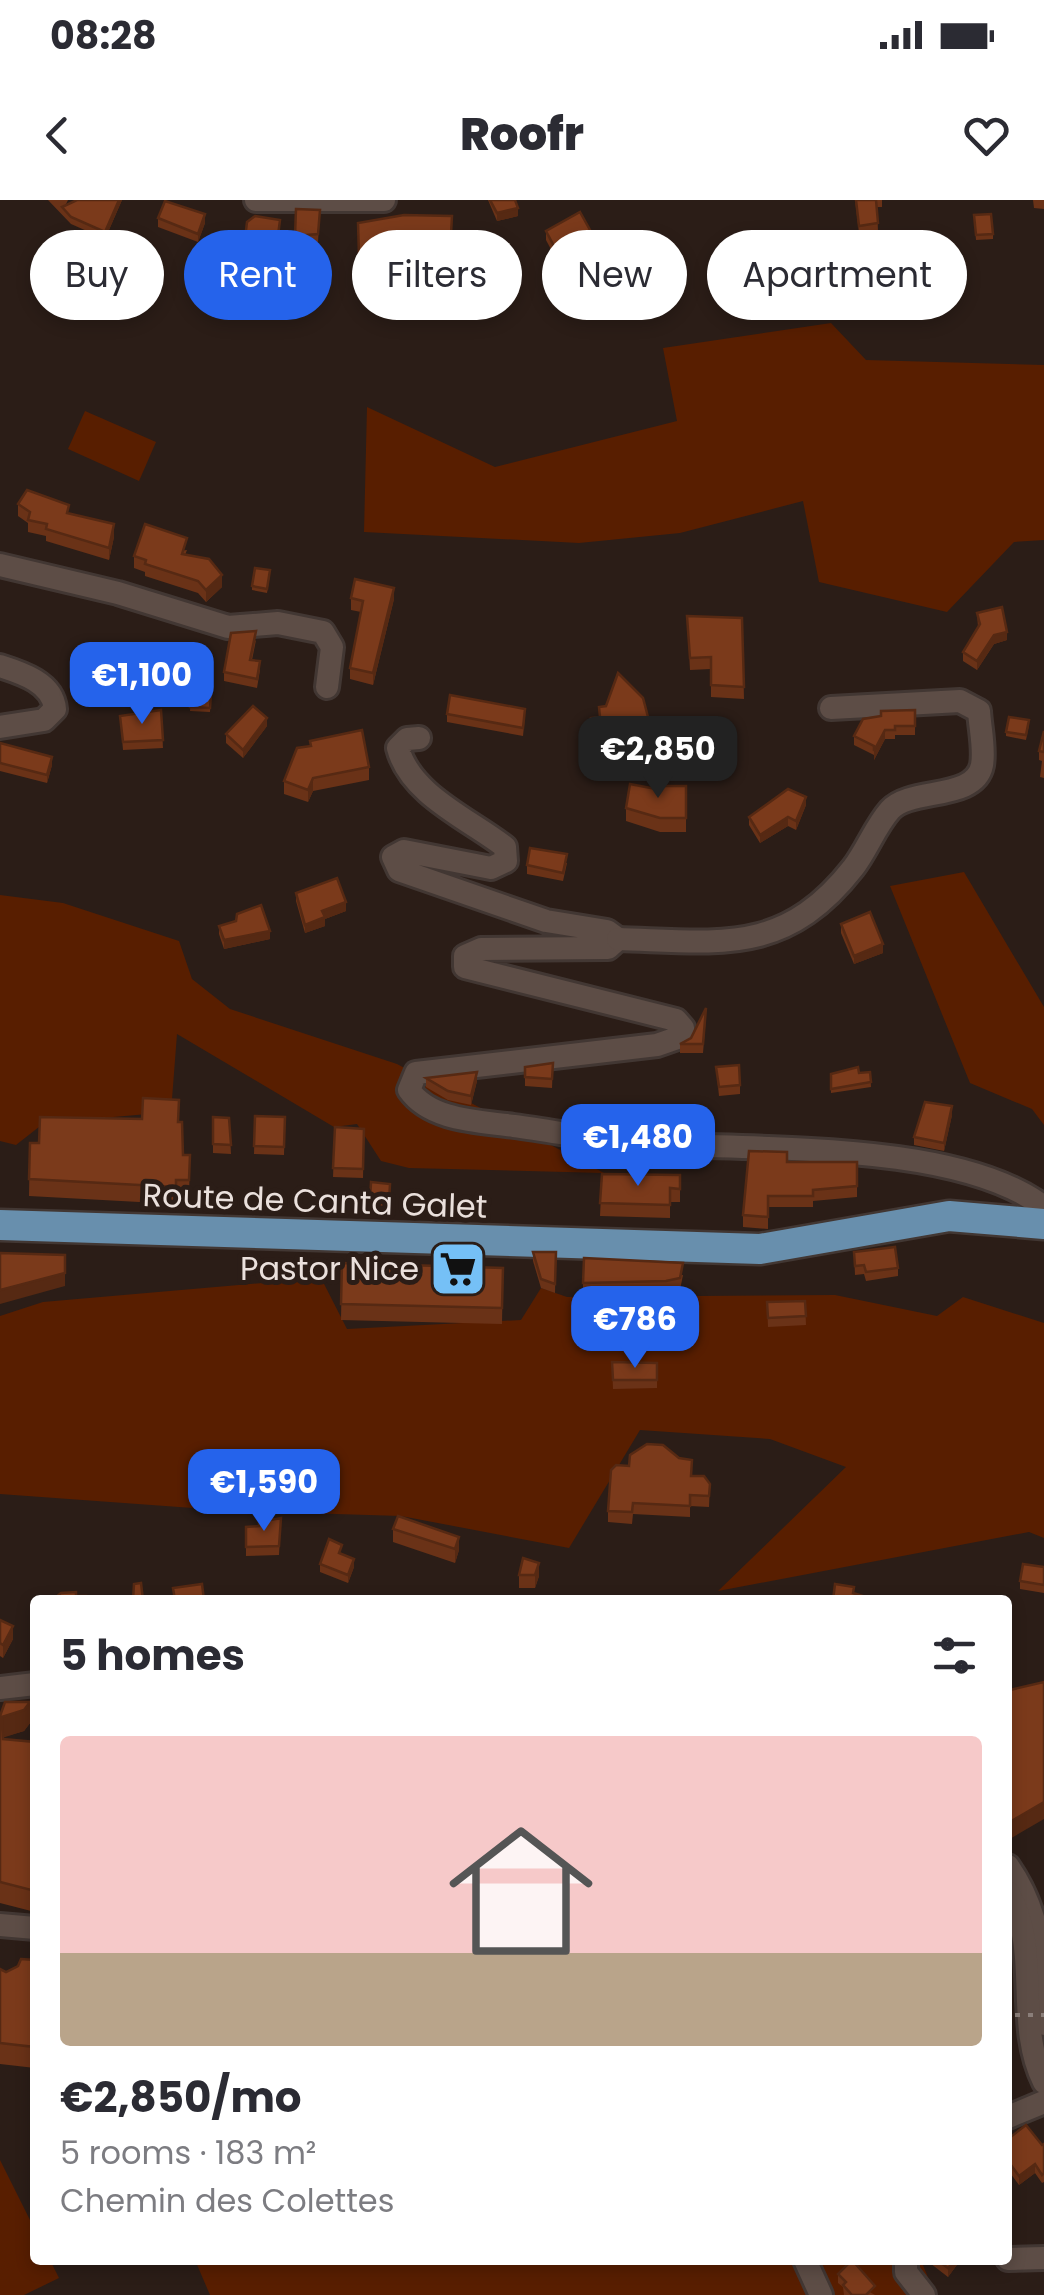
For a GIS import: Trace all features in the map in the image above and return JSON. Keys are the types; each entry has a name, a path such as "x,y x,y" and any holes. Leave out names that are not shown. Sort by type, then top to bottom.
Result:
{"main road":[{"name":"Route de Canta Galet","path":"0,1225 760,1249 949,1216 1044,1224"}],"street":[{"path":"256,200 384,200"},
{"path":"0,565 118,593 228,627 278,623 323,632 332,646 327,686"},
{"path":"0,666 38,682 50,693 55,710 44,720 0,728"},
{"path":"420,738 407,739 398,748 408,769 466,823 505,847 506,861 490,868 404,851 393,857 399,870 546,921 607,931 618,939 726,940 787,927 854,867 891,808 955,788 978,774 983,763 979,712 973,706 960,702 831,708"},
{"path":"618,939 608,948 481,949 466,956 465,967 676,1020 683,1028 680,1037 656,1046 430,1070 416,1074 410,1082 415,1099 431,1110 463,1118 630,1142 929,1161 979,1172 1044,1207"},
{"path":"0,1688 30,1685"},
{"path":"1012,1872 1028,1898 1044,2024"},
{"path":"1012,1900 1037,1947 1029,2039 1044,2082"},
{"path":"0,1925 30,1928"},
{"path":"1012,2112 1044,2102"},
{"path":"1012,2258 1044,2258"},
{"path":"794,2265 801,2295"},
{"path":"807,2265 820,2295"},
{"path":"906,2265 906,2272 924,2295"}],"path":[{"path":"1015,2015 1044,2016"}],"shaded area":[{"path":"831,323 866,360 1044,365 1044,540 1014,542 947,612 819,582 803,501 680,533 579,543 364,532 367,407 495,467 677,421 663,348"},
{"path":"85,411 156,442 139,481 68,449"},
{"path":"964,872 1044,1007 1044,1125 1032,1109 970,1083 890,886"},
{"path":"0,895 63,903 179,941 192,979 230,1009 397,1064 604,1173 409,1168 381,1161 357,1124 334,1127 177,1034 171,1112 44,1123 16,1145 0,1141"},
{"path":"321,1278 347,1329 521,1320 541,1288 567,1297 835,1295 937,1316 963,1297 1044,1323 1044,1538 1029,1532 718,1591 846,1467 770,1439 640,1430 569,1548 401,1516 234,1511 0,1494 0,1316 43,1302"},
{"path":"0,2160 30,2220 30,2265 52,2265 59,2278 24,2295 0,2295"},
{"path":"197,2265 923,2265 935,2295 210,2295"}],"building":[{"path":"77,200 119,200 106,230 71,217 62,207"},
{"path":"490,200 515,200 518,208 497,213"},
{"path":"856,200 876,200 878,223 859,226"},
{"path":"165,201 205,214 199,230 188,230 158,218"},
{"path":"296,209 320,210 318,230 295,230"},
{"path":"580,212 590,230 548,230"},
{"path":"991,214 993,234 976,235 974,215"},
{"path":"404,215 452,216 451,230 358,230 358,223"},
{"path":"255,216 280,220 279,230 246,230 247,222"},
{"path":"27,490 69,505 67,513 114,524 109,548 28,520 30,512 18,504"},
{"path":"145,524 187,538 182,554 209,559 222,575 206,590 198,581 145,564 146,560 134,556"},
{"path":"255,568 270,570 267,589 252,586"},
{"path":"355,579 394,588 373,673 350,668 363,601 351,598"},
{"path":"1002,607 1007,632 994,635 977,661 963,652 980,624 977,613"},
{"path":"687,616 742,618 744,687 711,685 711,657 690,658"},
{"path":"256,631 250,660 260,661 257,679 224,672 231,633"},
{"path":"618,673 643,698 648,717 637,733 610,735 610,731 593,731 591,718 600,717 599,707 606,706"},
{"path":"191,693 211,694 210,708 190,707"},
{"path":"450,695 525,709 523,728 447,714"},
{"path":"253,706 267,718 243,750 226,734"},
{"path":"161,710 163,740 123,742 120,716"},
{"path":"915,710 915,726 885,730 874,751 874,746 854,736 863,719 881,716 881,711"},
{"path":"1009,717 1029,720 1026,735 1006,732"},
{"path":"362,730 369,767 313,778 308,790 284,781 297,748 311,746 310,741"},
{"path":"0,743 52,757 47,775 0,763"},
{"path":"630,784 661,790 661,786 686,786 686,818 660,818 626,808"},
{"path":"788,789 806,797 796,821 788,817 760,835 749,817"},
{"path":"530,848 567,854 563,873 527,865"},
{"path":"337,878 346,902 322,911 325,917 305,925 296,893"},
{"path":"261,905 270,931 224,940 219,926 236,921 237,914"},
{"path":"870,912 883,944 854,956 841,924"},
{"path":"706,1008 703,1044 680,1044 691,1038"},
{"path":"553,1063 552,1079 525,1077 525,1067"},
{"path":"739,1065 740,1085 719,1087 716,1067"},
{"path":"858,1067 859,1073 870,1072 871,1082 831,1089 831,1074"},
{"path":"477,1072 471,1096 448,1091 426,1078"},
{"path":"143,1098 179,1100 183,1155 190,1155 189,1180 176,1180 176,1187 29,1179 30,1143 39,1143 40,1117 142,1119"},
{"path":"925,1102 952,1106 944,1143 914,1137"},
{"path":"664,1108 653,1120 625,1118 625,1110"},
{"path":"255,1116 285,1117 284,1147 254,1146"},
{"path":"213,1117 229,1118 231,1145 213,1144"},
{"path":"335,1127 364,1129 363,1169 333,1168"},
{"path":"749,1151 787,1152 787,1162 857,1162 857,1186 813,1190 813,1196 768,1196 768,1217 743,1215"},
{"path":"602,1174 680,1175 680,1189 670,1188 670,1205 600,1203"},
{"path":"371,1182 390,1184 389,1202 370,1201"},
{"path":"895,1247 898,1268 866,1272 864,1265 855,1266 854,1252"},
{"path":"533,1252 556,1252 555,1284 541,1279"},
{"path":"0,1253 65,1255 65,1273 0,1290"},
{"path":"584,1258 683,1263 680,1278 666,1281 583,1283"},
{"path":"342,1263 503,1268 502,1308 341,1304"},
{"path":"805,1301 806,1316 768,1318 767,1302"},
{"path":"612,1362 657,1363 657,1380 613,1380"},
{"path":"647,1444 663,1445 679,1458 692,1460 691,1476 704,1476 710,1484 709,1496 690,1495 690,1506 633,1503 632,1512 608,1511 611,1470 616,1465 629,1466 630,1455"},
{"path":"398,1516 459,1537 455,1549 393,1529"},
{"path":"281,1518 279,1546 246,1547 246,1527"},
{"path":"329,1539 342,1545 339,1553 354,1559 348,1575 320,1564"},
{"path":"523,1558 539,1563 535,1575 519,1575"},
{"path":"1023,1564 1044,1567 1044,1585 1020,1581"},
{"path":"141,1583 142,1595 133,1595 134,1584"},
{"path":"202,1584 203,1595 174,1595 173,1588"},
{"path":"835,1584 854,1587 853,1593 860,1595 834,1595"},
{"path":"0,1620 13,1626 3,1645 0,1643"},
{"path":"1044,1682 1044,1802 1012,1821 1012,1690"},
{"path":"5,1702 30,1702 24,1710 2,1717 3,1739 30,1742 30,1890 0,1882 0,1716"},
{"path":"21,1959 30,1960 30,2046 0,2043 0,1969 6,1972 18,1966"},
{"path":"1026,2125 1044,2144 1042,2175 1035,2164 1019,2176 1012,2166 1012,2136"},
{"path":"847,2265 856,2265 875,2286 866,2295 852,2295 838,2274"}],"place":[{"name":"Pastor Nice","path":"458,1269"}]}
